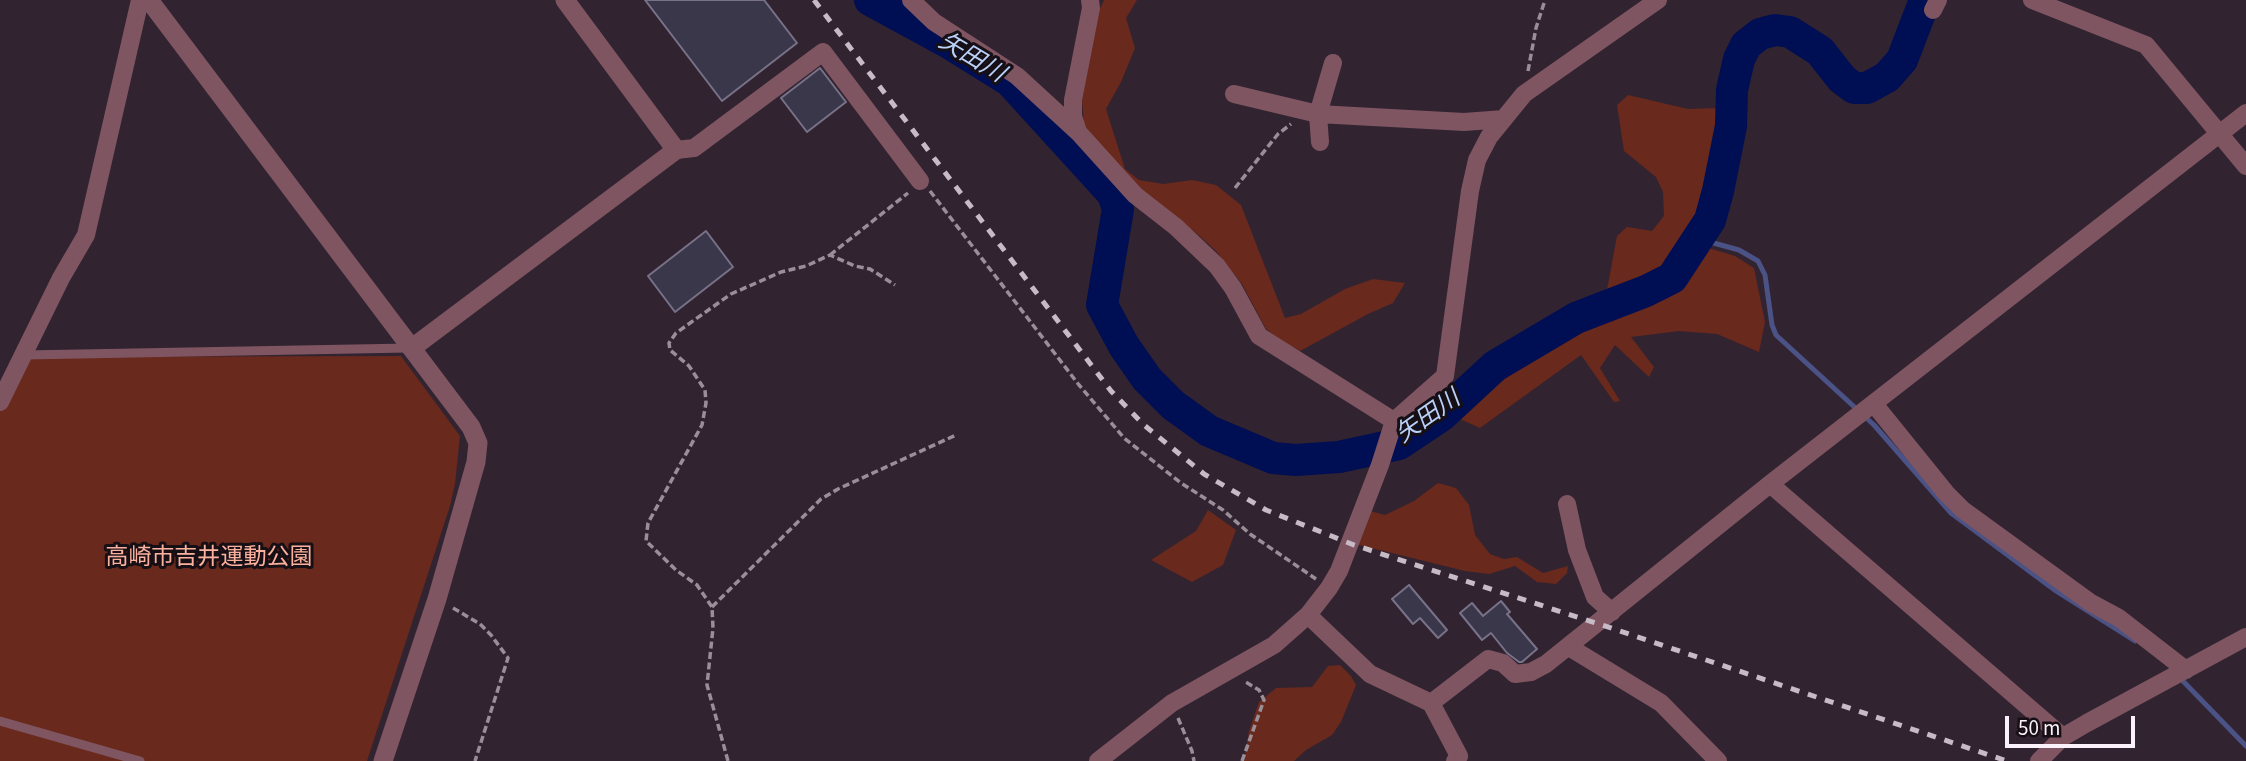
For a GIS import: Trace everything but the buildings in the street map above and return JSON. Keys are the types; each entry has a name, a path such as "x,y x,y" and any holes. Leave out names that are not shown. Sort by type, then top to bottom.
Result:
{"street":[{"path":"0,402 61,278 86,235 139,0"},
{"path":"149,0 471,427 478,443 476,462 437,599 383,761"},
{"path":"565,0 676,150"},
{"path":"911,0 934,22 1017,76 1078,132 1135,195 1176,227 1217,266 1233,288 1259,336 1393,425"},
{"path":"1078,132 1073,116 1073,100 1091,8 1090,0"},
{"path":"1098,761 1172,703 1274,645 1308,615 1329,588 1339,571 1393,425 1445,376 1470,191 1477,160 1489,137 1524,94 1658,0"},
{"path":"2032,0 2146,45 2246,166"},
{"path":"412,348 676,150 694,148 823,52 920,181"},
{"path":"1320,142 1318,114 1334,63"},
{"path":"1234,94 1318,114 1464,122 1504,119"},
{"path":"1431,703 1488,660 1503,663 1516,674 1531,672 1569,648 1770,484 2246,113"},
{"path":"1874,404 1963,510 2091,603 2119,618 2186,670"},
{"path":"1770,484 2063,737"},
{"path":"1566,504 1577,550 1595,597 1612,612"},
{"path":"1308,615 1370,674 1431,703 1459,756 1455,761"},
{"path":"2039,761 2063,737 2246,637"},
{"path":"1569,648 1661,703 1718,761"}],"lane":[{"path":"22,355 412,348"},
{"path":"0,721 140,761"}],"path":[{"path":"1524,94 1536,28 1545,0"},
{"path":"1235,188 1278,134 1292,123 1318,114"},
{"path":"728,761 707,685 713,628 712,607 696,585 646,541 648,523 702,425 706,403 705,390 689,366 670,350 669,343 676,333 731,294 781,272 806,266 830,255 920,181 937,199 1079,385 1124,438 1181,484 1223,510 1250,534 1329,588"},
{"path":"830,255 855,266 870,269 895,285"},
{"path":"712,607 821,499 956,435"},
{"path":"437,599 480,625 508,658 475,761"},
{"path":"1227,670 1259,690 1264,700 1242,761"},
{"path":"1172,703 1194,761"}],"green space":[{"path":"1104,0 1137,0 1126,18 1135,48 1106,109 1125,169 1139,180 1163,184 1192,180 1216,185 1241,205 1285,318 1301,314 1345,289 1373,279 1405,283 1393,303 1300,351 1266,329 1242,284 1216,251 1195,232 1135,190 1096,143 1084,124 1082,100 1098,13"},
{"path":"1628,95 1688,109 1722,108 1689,242 1735,256 1754,268 1765,322 1759,352 1717,334 1679,331 1631,337 1654,367 1649,377 1615,345 1600,368 1620,401 1614,402 1581,355 1480,428 1451,415 1496,378 1538,352 1601,322 1617,236 1627,227 1652,231 1664,216 1663,192 1656,177 1624,151 1617,105"},
{"name":"高崎市吉井運動公園","path":"401,356 460,436 450,506 367,761 0,761 0,384 13,357"},
{"path":"1438,483 1456,488 1469,505 1475,535 1490,554 1504,559 1517,557 1543,573 1568,566 1567,573 1556,584 1537,582 1515,566 1489,574 1465,571 1355,544 1370,511 1385,515 1414,501"},
{"path":"1208,510 1236,530 1223,565 1192,582 1151,560 1196,531"},
{"path":"1340,665 1356,685 1341,722 1332,735 1306,750 1294,761 1244,761 1249,731 1259,702 1276,688 1312,687 1328,666"}],"waterway":[{"name":"矢田川","path":"870,0 949,43 1010,81 1113,194 1118,209 1102,305 1124,346 1147,379 1173,405 1209,431 1273,458 1296,460 1339,457 1399,444 1441,416 1495,366 1576,318 1672,278 1710,220 1731,126 1732,90 1739,59 1746,45 1760,34 1775,30 1790,32 1820,51 1842,79 1854,88 1867,88 1887,77 1902,60 1925,0"},
{"path":"1697,242 1710,242 1739,250 1758,261 1765,275 1772,325 1776,335 1874,425 1951,513 2056,591 2135,641"},
{"path":"2180,678 2246,746"}],"railway":[{"path":"814,0 1111,391 1144,425 1204,474 1266,510 1354,545 2007,761"}]}
